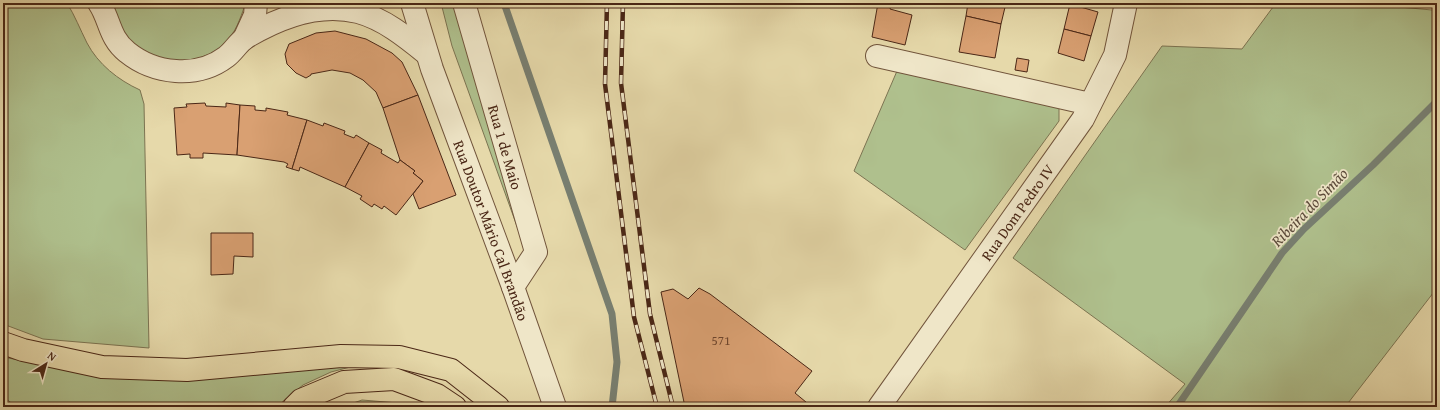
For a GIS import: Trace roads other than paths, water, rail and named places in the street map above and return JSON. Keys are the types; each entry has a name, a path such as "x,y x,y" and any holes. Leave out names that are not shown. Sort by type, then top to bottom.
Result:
{"highway":[{"path":"3,343 23,350 102,367 171,370 187,370 341,356 400,356 451,370 498,407"},
{"path":"294,407 302,400 344,382 394,379 437,395 455,407"}],"street":[{"path":"244,39 255,15 256,3"},
{"path":"357,12 374,8 382,3"},
{"name":"Rua Doutor Mário Cal Brandão","path":"412,3 427,54 513,286 555,407"},
{"name":"Rua 1 de Maio","path":"464,3 536,252 513,286"},
{"name":"Rua Dom Pedro IV","path":"879,407 1069,140 1090,104 1115,55 1126,3"},
{"path":"100,4 110,31 126,52 149,66 175,72 201,69 225,58 244,39 272,24 298,14 331,10 357,12 378,20 403,34 427,54"},
{"path":"877,56 1090,104"}],"waterway":[{"path":"504,3 612,314 617,362 612,407"},
{"name":"Ribeira do Simão","path":"1177,407 1282,253 1304,229 1373,165 1437,101"}],"railway":[{"path":"607,3 605,84 634,317 657,407"},
{"path":"623,3 621,83 650,314 673,407"}]}
